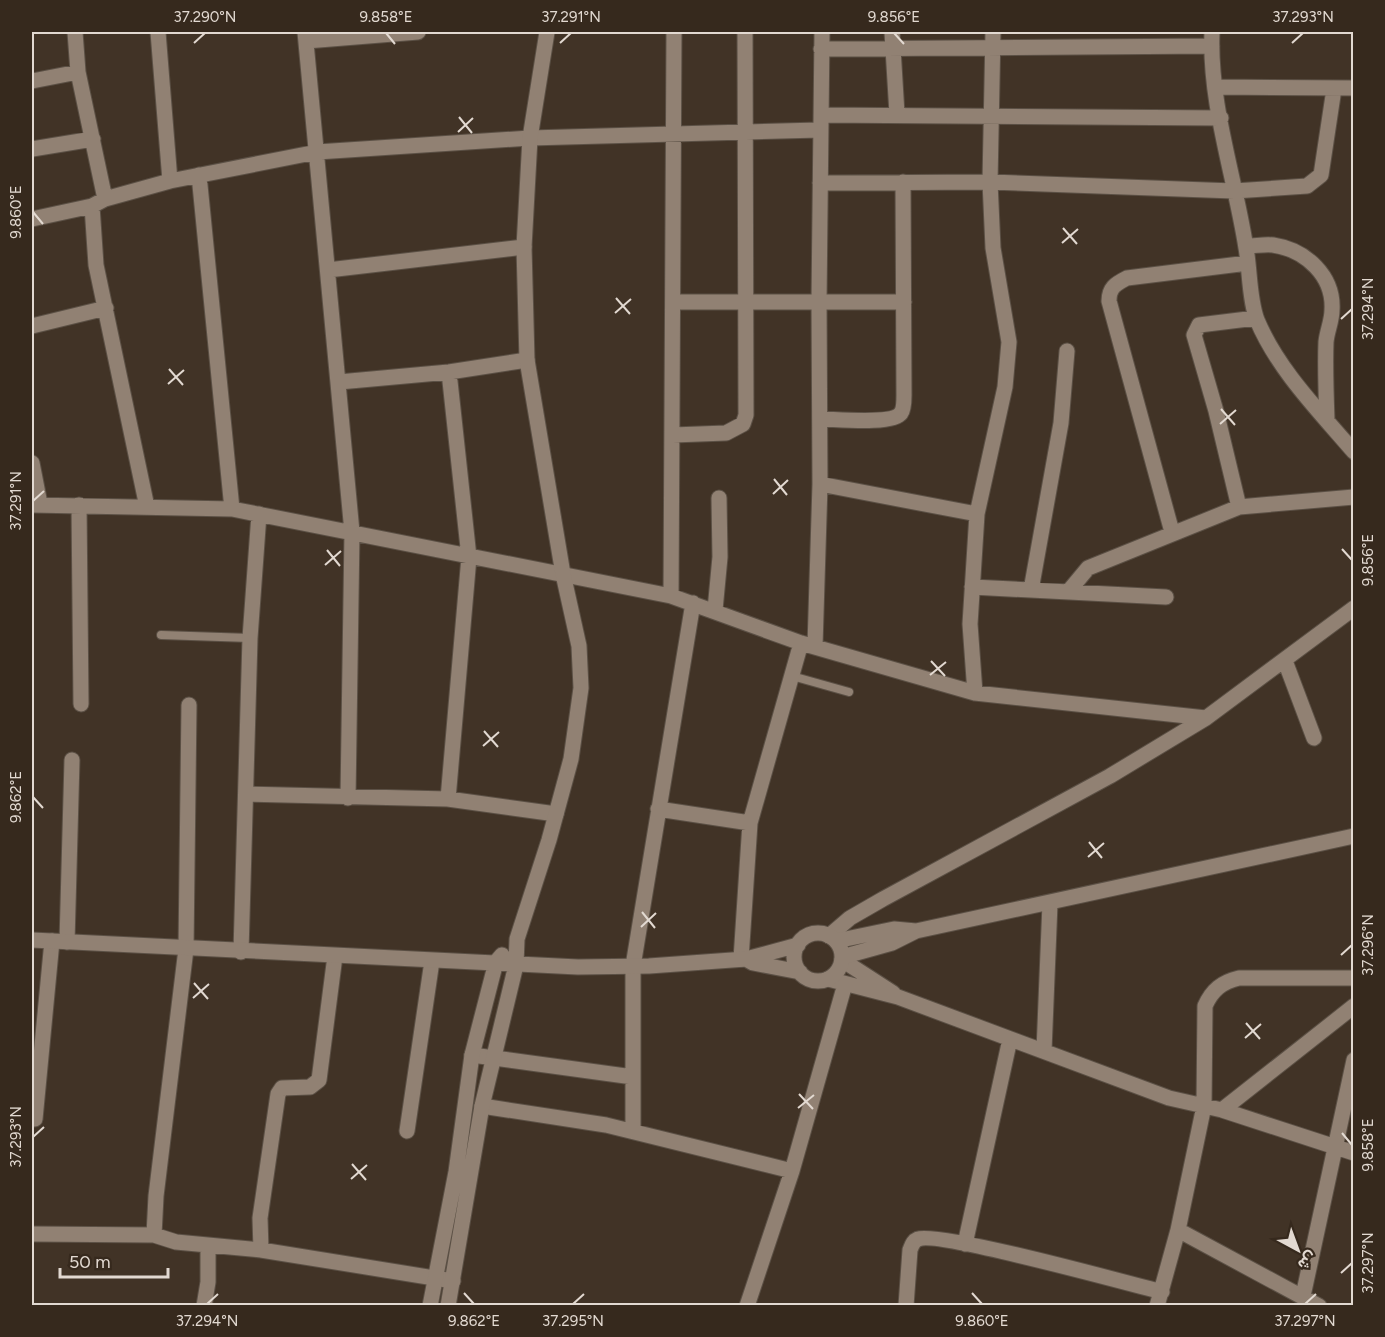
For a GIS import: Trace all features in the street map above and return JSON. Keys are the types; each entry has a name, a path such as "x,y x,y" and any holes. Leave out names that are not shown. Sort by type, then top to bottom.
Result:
{"street":[{"path":"75,32 78,72 93,139 98,203 96,265 147,507"},
{"path":"158,32 170,181"},
{"path":"348,798 352,532 305,36 418,32"},
{"path":"448,1305 482,1106 516,964 516,939 571,759 582,669 563,574 527,360 524,247 530,138 547,32"},
{"path":"671,596 674,32"},
{"path":"673,435 726,433 743,424 747,408 745,32"},
{"path":"743,959 750,823 792,676 808,645 820,484 819,302 822,32"},
{"path":"892,32 897,114"},
{"path":"975,693 970,624 977,513 1005,387 1009,342 993,248 990,182 993,32"},
{"path":"821,49 991,48 1212,39 1216,87 1246,246 1256,318 1279,360 1302,392 1353,452"},
{"path":"32,81 78,72"},
{"path":"1216,87 1353,88"},
{"path":"820,183 990,182 1234,191 1307,186 1319,179 1334,89"},
{"path":"32,219 98,203 170,181 317,152 530,138 745,131 897,114 1221,118"},
{"path":"32,149 93,139"},
{"path":"199,175 232,509"},
{"path":"820,419 883,420 900,414 904,394 903,182"},
{"path":"1246,246 1273,245 1298,253 1319,268 1329,287 1333,310 1327,338 1327,420"},
{"path":"328,270 524,247"},
{"path":"1172,532 1109,301 1109,291 1116,283 1127,278 1248,263"},
{"path":"673,302 904,302"},
{"path":"32,327 106,308"},
{"path":"1239,507 1216,411 1194,335 1199,325 1256,318"},
{"path":"1030,590 1061,423 1067,351"},
{"path":"339,382 449,372 527,360"},
{"path":"448,799 469,557 449,372"},
{"path":"32,463 36,505 232,509 671,596 808,645 975,693 1206,718"},
{"path":"820,484 977,513"},
{"path":"1068,592 1088,568 1172,532 1239,507 1353,497"},
{"path":"715,610 720,557 719,498"},
{"path":"79,505 81,704"},
{"path":"241,951 250,638 259,514"},
{"path":"972,587 1166,597"},
{"path":"633,1131 633,966 693,603"},
{"path":"833,939 850,918 1110,776 1206,718 1353,608"},
{"path":"1285,661 1314,738"},
{"path":"154,1235 156,1196 186,949 189,705"},
{"path":"35,1119 60,942 72,760"},
{"path":"246,794 448,799 556,814"},
{"path":"658,809 750,823"},
{"path":"842,958 892,943 916,931 1353,836"},
{"path":"1044,1052 1050,903"},
{"path":"32,939 432,961 633,966 743,959 798,945 814,934 833,939 894,929 916,931"},
{"path":"430,1305 456,1172 472,1055 496,962 516,939"},
{"path":"833,939 842,958 898,997"},
{"path":"798,945 795,961 800,972"},
{"path":"261,1250 260,1218 278,1094 282,1088 310,1087 319,1080 335,956"},
{"path":"828,979 838,970 842,958"},
{"path":"743,959 800,972 813,980 828,979 898,997 1169,1098 1222,1110 1353,1153"},
{"path":"407,1131 432,961"},
{"path":"906,1305 907,1262 913,1242 920,1238 965,1244 1159,1299 1178,1230 1204,1106 1205,1006 1216,988 1239,978 1353,978"},
{"path":"747,1305 792,1171 845,984"},
{"path":"1222,1110 1353,1006"},
{"path":"965,1244 1010,1039"},
{"path":"472,1055 633,1077"},
{"path":"1303,1296 1353,1060"},
{"path":"482,1106 633,1131 792,1171"},
{"path":"1178,1230 1319,1305"},
{"path":"32,1234 154,1235 176,1242 261,1250 453,1281"},
{"path":"204,1305 208,1282 208,1246"}],"lane":[{"path":"161,635 250,638"},
{"path":"792,676 849,692"}]}
